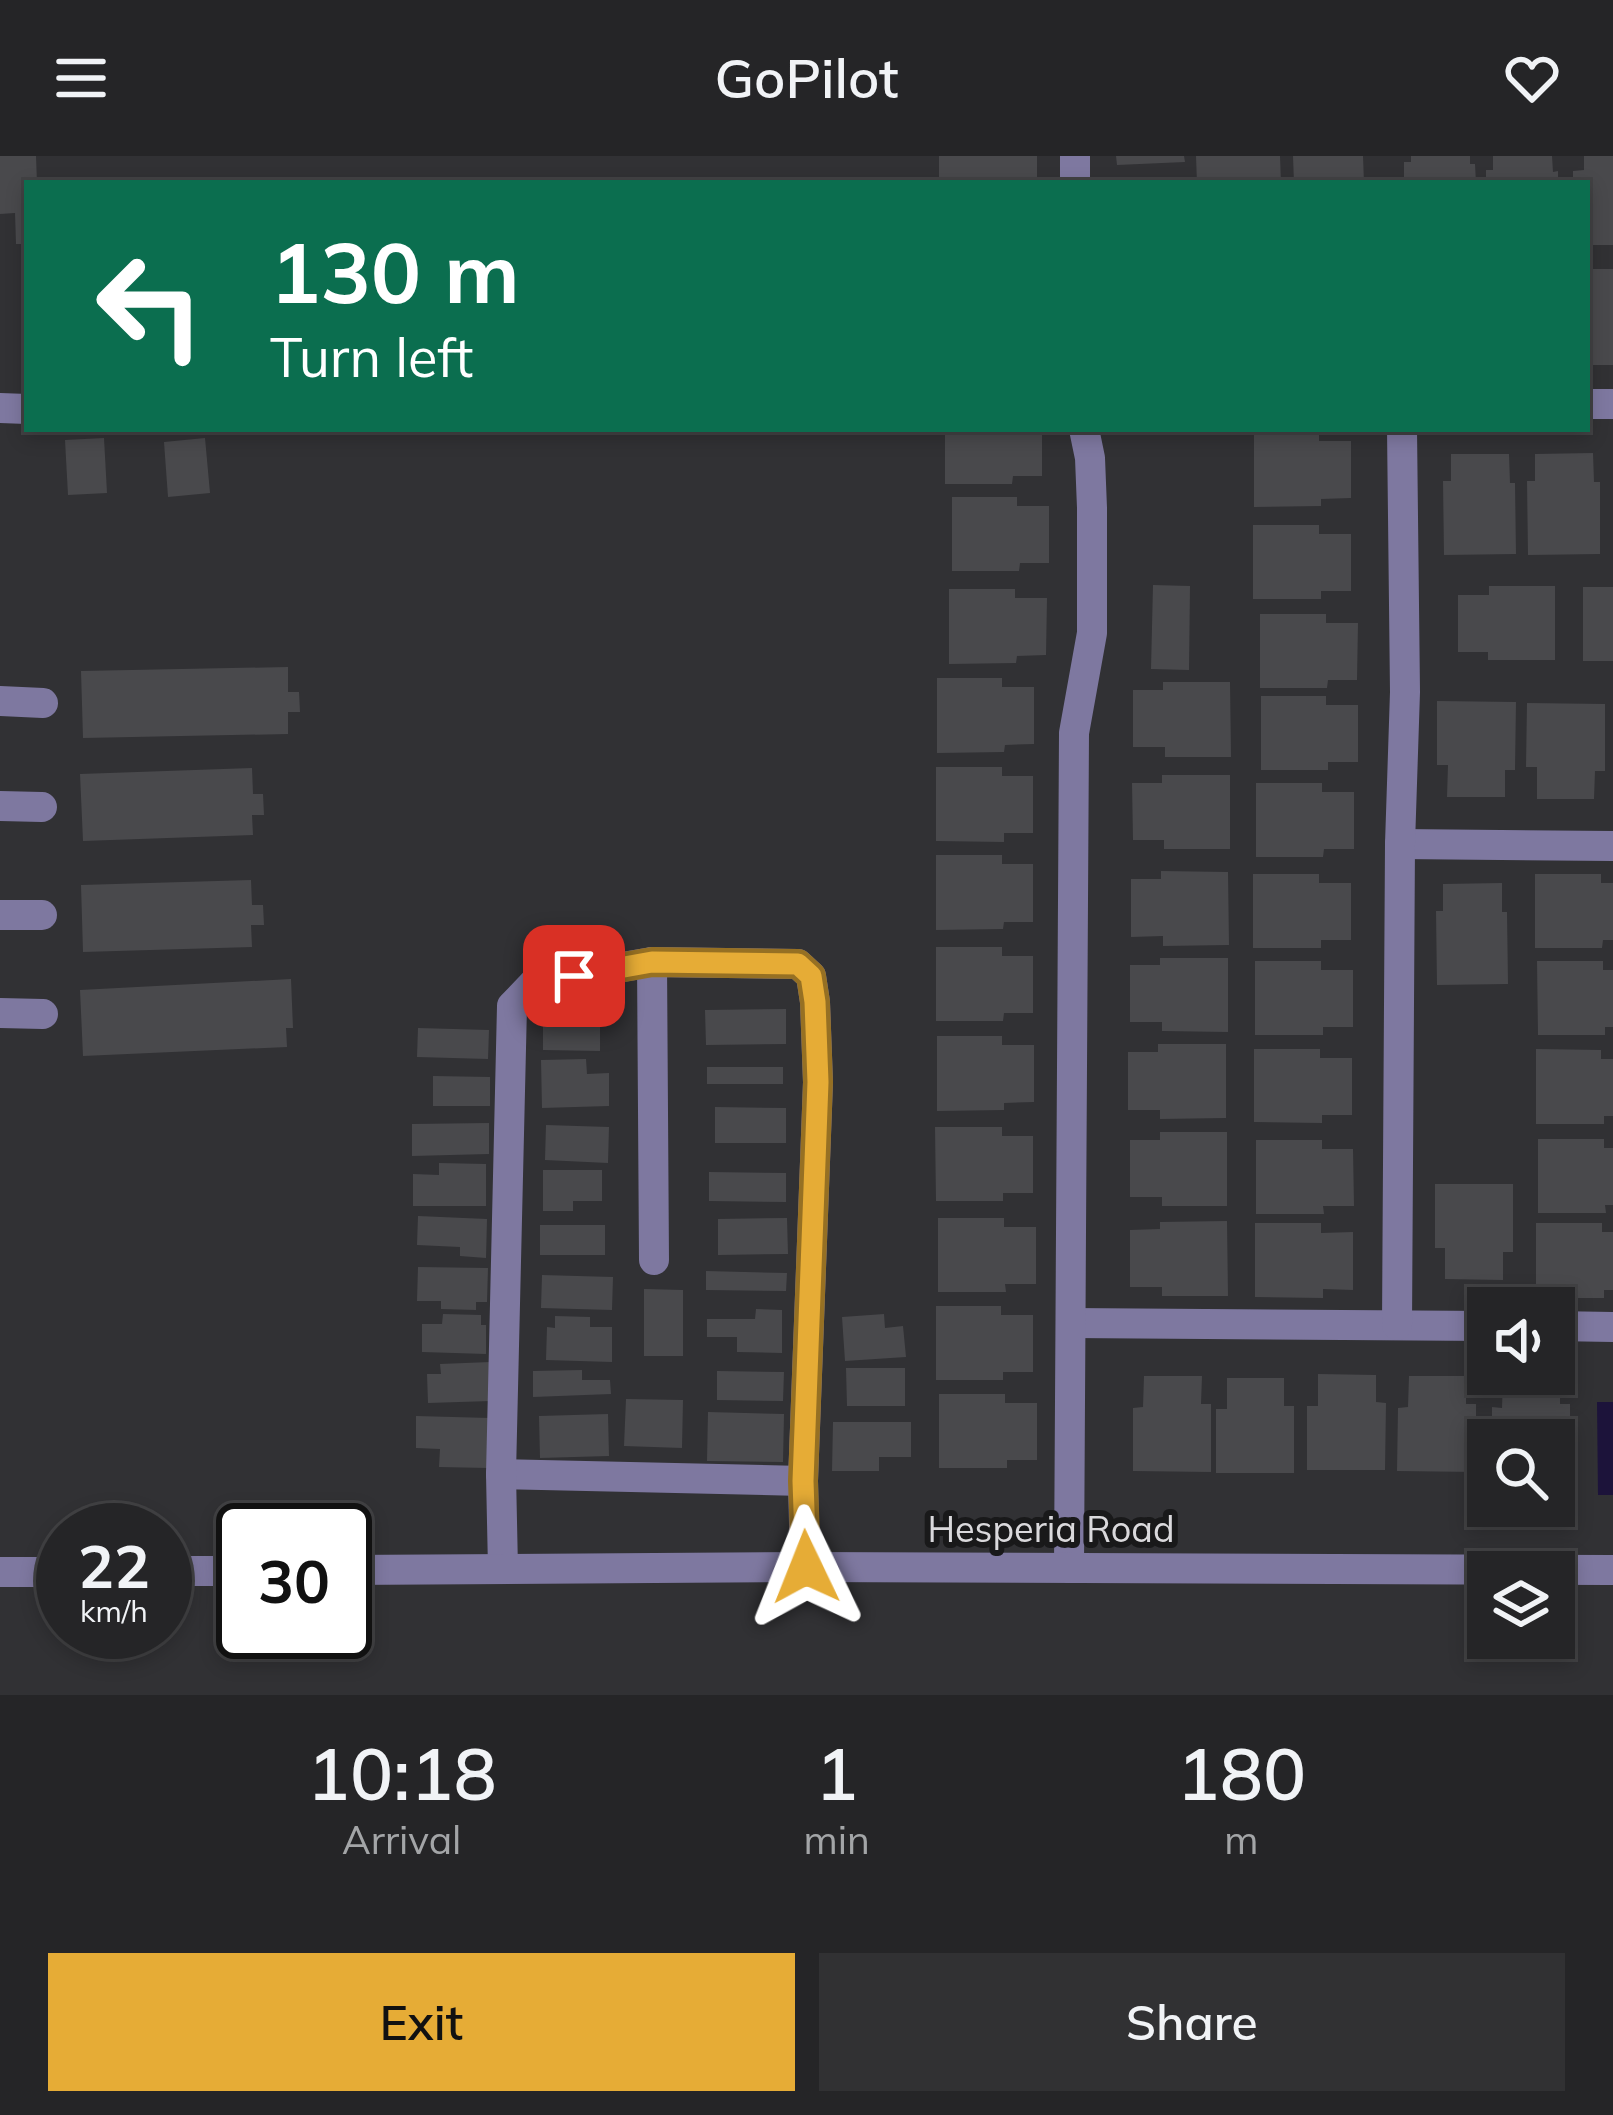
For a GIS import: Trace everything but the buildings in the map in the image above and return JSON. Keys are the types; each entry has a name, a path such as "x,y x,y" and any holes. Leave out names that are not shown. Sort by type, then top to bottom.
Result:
{"street":[{"path":"1070,1568 1074,733 1092,633 1090,458 1085,432"},
{"path":"1397,1325 1405,692 1402,432"},
{"path":"0,701 43,703"},
{"path":"0,806 42,807"},
{"path":"1400,844 1613,846"},
{"path":"0,915 43,915"},
{"path":"652,962 654,1260"},
{"path":"503,1569 512,1006 536,982 652,962 798,964 811,976 818,1082 803,1481 806,1567"},
{"path":"0,1013 43,1013"},
{"path":"1071,1323 1467,1326"},
{"path":"1575,1326 1613,1327"},
{"path":"501,1474 803,1481"},
{"name":"Hesperia Road","path":"372,1570 1613,1570"},
{"path":"0,1572 36,1572"}],"shaded area":[{"path":"1597,1402 1613,1402 1613,1495 1598,1495"}],"route":[{"path":"574,976 652,962 798,964 811,976 818,1082 803,1481 806,1567"}]}
